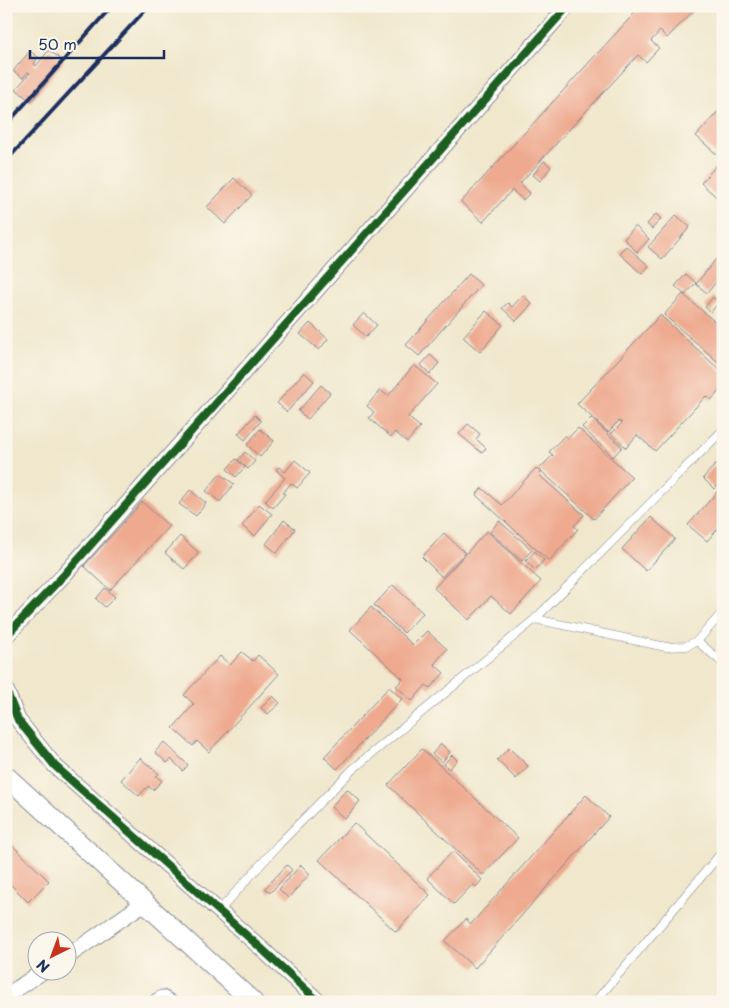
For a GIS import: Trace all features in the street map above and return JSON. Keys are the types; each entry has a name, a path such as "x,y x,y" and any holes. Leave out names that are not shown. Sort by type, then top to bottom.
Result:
{"street":[{"path":"6,636 64,574 568,6"},
{"path":"6,690 18,720 55,766 219,910 319,1002"},
{"path":"6,776 252,1002"},
{"path":"78,949 144,903"},
{"path":"6,996 30,980"},
{"path":"156,1002 162,998 169,1002"}],"lane":[{"path":"219,910 280,843 353,768 535,619 723,430"},
{"path":"535,619 666,646 686,646 697,641 722,615"},
{"path":"697,641 723,663"},
{"path":"595,1002 723,851"}],"building":[{"path":"641,6 698,6 667,38 660,31 651,41 659,48 646,62 638,55 520,183 530,193 523,200 512,190 483,222 461,202"},
{"path":"49,50 64,62 31,102 16,89 30,73 28,72 23,78 13,71 30,51 38,57 34,64 36,66"},
{"path":"723,106 723,203 701,183 722,159 696,136"},
{"path":"544,161 551,167 540,181 533,175"},
{"path":"234,178 252,195 225,224 207,207"},
{"path":"656,214 661,219 652,229 647,224"},
{"path":"676,215 690,227 662,259 648,247"},
{"path":"635,226 649,239 637,252 624,239"},
{"path":"626,246 649,266 642,274 619,253"},
{"path":"716,259 723,264 723,274 707,293 696,284"},
{"path":"469,274 481,285 419,356 406,345"},
{"path":"686,274 696,283 685,295 675,286"},
{"path":"683,294 723,329 723,366 664,315"},
{"path":"523,295 532,304 516,321 502,308 508,303 512,307"},
{"path":"713,297 719,302 711,312 705,307"},
{"path":"486,311 503,325 480,352 463,337"},
{"path":"364,313 377,325 366,337 353,325"},
{"path":"660,315 723,373 723,387 711,400 706,396 655,451 637,435 626,448 611,434 622,423 619,421 608,432 577,404"},
{"path":"310,323 328,339 319,350 300,334"},
{"path":"430,355 439,363 430,374 421,365"},
{"path":"414,365 437,384 408,417 420,427 407,442 395,432 391,437 369,418 374,412 367,406 380,390 388,396"},
{"path":"304,372 314,381 287,412 277,403"},
{"path":"321,385 330,393 308,419 298,411"},
{"path":"255,415 261,421 245,440 238,434"},
{"path":"591,418 622,447 613,457 582,427"},
{"path":"468,424 480,434 476,439 486,448 482,453 459,434"},
{"path":"578,428 632,477 594,519 539,469 553,455 549,452 565,435 568,438"},
{"path":"260,429 274,441 260,457 247,445"},
{"path":"245,452 255,461 248,469 238,460"},
{"path":"236,459 245,467 236,477 227,469"},
{"path":"295,460 310,473 297,488 291,483 283,493 285,494 273,508 265,501 285,478 276,470 279,467 285,472"},
{"path":"717,463 723,468 723,480 714,489 703,478"},
{"path":"536,468 541,473 539,475 584,515 574,526 578,529 549,561 476,495 482,488 502,505"},
{"path":"220,474 234,484 220,502 206,491"},
{"path":"190,490 206,503 196,516 179,504"},
{"path":"717,492 723,498 723,523 707,541 688,525"},
{"path":"142,502 169,526 110,590 84,566"},
{"path":"259,504 272,514 255,536 242,526"},
{"path":"651,517 675,539 646,571 622,549"},
{"path":"284,520 295,529 277,553 266,544"},
{"path":"499,521 532,550 522,561 490,532"},
{"path":"487,531 541,581 511,614 491,596 469,620 434,588"},
{"path":"444,533 465,553 442,577 422,557"},
{"path":"180,536 199,553 184,569 165,553"},
{"path":"535,551 544,560 535,570 526,561"},
{"path":"393,585 423,613 404,633 374,605"},
{"path":"105,588 115,597 105,607 96,599"},
{"path":"371,607 413,645 427,631 447,649 434,664 444,673 430,688 426,685 412,701 396,686 403,679 350,630"},
{"path":"242,652 253,661 258,655 279,674 209,752 197,741 193,746 173,728 194,704 184,695 220,656 230,665"},
{"path":"389,687 402,699 337,769 324,757"},
{"path":"273,696 280,703 268,714 261,708"},
{"path":"164,742 188,765 183,771 171,759 167,763 155,752"},
{"path":"441,744 450,752 442,762 432,754"},
{"path":"509,748 528,766 516,779 497,760"},
{"path":"422,749 518,838 483,875 388,785"},
{"path":"452,755 457,760 449,769 444,764"},
{"path":"140,758 159,774 156,776 162,781 153,790 148,786 139,796 121,780"},
{"path":"347,789 360,801 345,819 331,807"},
{"path":"586,795 609,817 475,968 445,941 466,919 471,924"},
{"path":"354,823 430,895 396,932 319,860"},
{"path":"6,839 49,881 28,902 6,880"},
{"path":"453,851 482,880 476,887 473,884 454,904 427,878"},
{"path":"287,865 292,870 270,893 265,888"},
{"path":"301,865 310,874 288,898 279,889"}],"railway":[{"path":"6,125 112,6"},
{"path":"6,161 149,6"}],"cycle path":[{"path":"6,636 64,575 568,6"},
{"path":"6,690 18,720 55,766 262,949 319,1002"}]}
